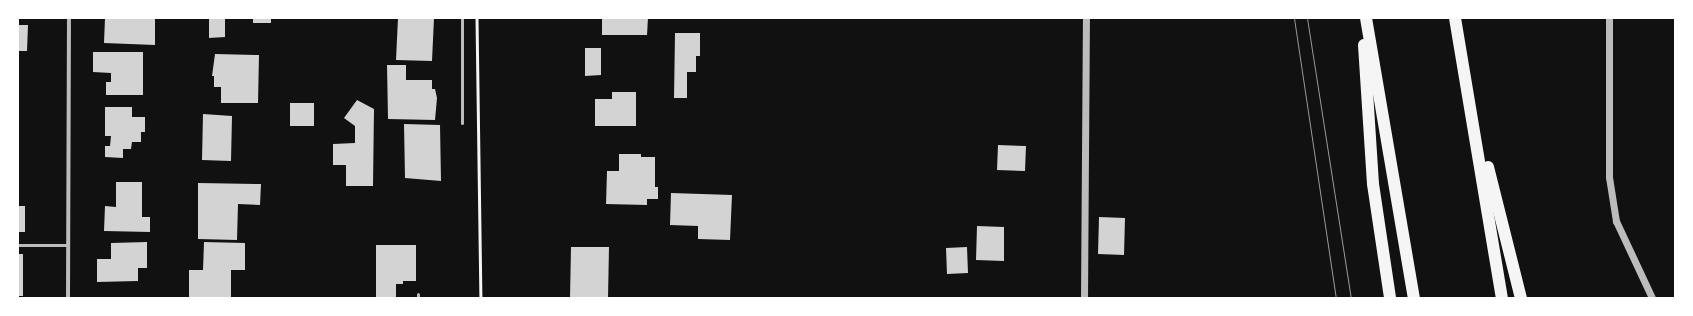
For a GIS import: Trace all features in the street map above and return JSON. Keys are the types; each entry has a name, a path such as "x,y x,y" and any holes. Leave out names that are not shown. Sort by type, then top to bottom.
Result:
{"highway":[{"path":"1362,18 1373,184 1390,298"},
{"path":"1366,18 1414,298"},
{"path":"1455,18 1468,88 1502,298"},
{"path":"1468,88 1521,298"}],"street":[{"path":"68,298 69,18"},
{"path":"1084,298 1086,18"},
{"path":"1609,18 1609,176 1616,221 1652,298"}],"lane":[{"path":"462,18 462,123"},
{"path":"18,245 68,245"}],"path":[{"path":"477,18 481,298"}],"building":[{"path":"105,18 155,18 155,45 104,43"},
{"path":"209,18 225,18 225,37 209,38"},
{"path":"253,18 271,18 271,23 253,23"},
{"path":"398,18 434,18 432,61 396,60"},
{"path":"602,18 648,18 647,35 602,35"},
{"path":"18,25 28,25 27,51 18,51"},
{"path":"675,33 700,33 700,56 696,56 696,72 687,72 687,98 674,98"},
{"path":"585,48 601,48 601,75 585,76"},
{"path":"93,52 143,52 143,95 106,95 106,82 111,82 111,73 93,72"},
{"path":"215,54 259,55 258,103 221,103 221,87 214,87 214,76 212,76"},
{"path":"387,65 406,65 406,80 432,80 432,89 435,89 437,98 435,120 388,119"},
{"path":"612,92 636,92 636,126 595,126 595,99 612,99"},
{"path":"357,100 374,109 373,186 346,186 346,165 333,165 333,144 355,143 355,126 344,118"},
{"path":"290,103 314,103 314,126 290,126"},
{"path":"105,107 132,107 132,117 145,117 145,132 141,132 141,142 132,142 131,149 123,149 123,158 105,157 105,146 110,146 111,136 105,136"},
{"path":"203,114 232,116 231,161 202,160"},
{"path":"404,124 440,125 441,181 405,178"},
{"path":"998,145 1026,146 1025,171 997,170"},
{"path":"619,154 641,154 641,157 655,157 655,187 658,187 658,199 647,199 647,205 606,204 607,171 619,171"},
{"path":"116,182 142,182 142,217 150,217 150,232 104,231 105,206 116,207"},
{"path":"198,183 261,184 260,205 238,204 237,240 198,239"},
{"path":"671,193 732,195 730,240 698,239 698,226 670,225"},
{"path":"18,206 25,206 25,232 18,232"},
{"path":"1099,217 1125,218 1124,255 1098,254"},
{"path":"977,226 1004,227 1004,261 976,260"},
{"path":"147,242 147,268 138,268 138,281 97,282 97,259 111,259 111,243"},
{"path":"204,242 245,243 245,270 231,270 231,298 189,297 189,270 203,270"},
{"path":"376,245 416,245 416,281 403,281 403,284 396,284 396,298 376,298"},
{"path":"571,247 609,247 608,298 570,298"},
{"path":"967,247 968,273 947,274 946,248"},
{"path":"18,254 23,254 23,296 18,296"}],"tram line":[{"path":"1294,18 1336,298"},
{"path":"1307,18 1351,298"}]}
